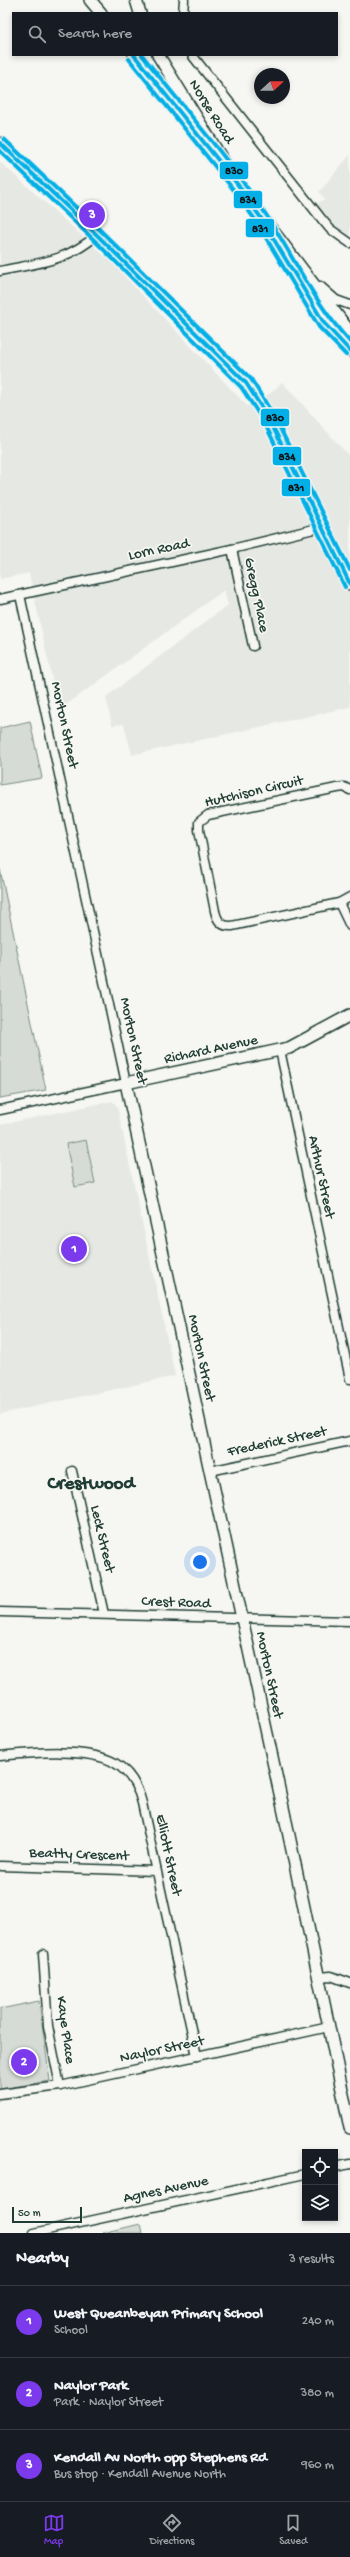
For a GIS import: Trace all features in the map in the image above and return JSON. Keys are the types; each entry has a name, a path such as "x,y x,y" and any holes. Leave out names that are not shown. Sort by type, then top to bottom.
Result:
{"street":[{"path":"90,0 100,12"},
{"path":"136,0 140,12"},
{"path":"183,12 184,0"},
{"name":"Norse Road","path":"135,56 238,185"},
{"name":"Norse Road","path":"159,56 238,185 261,218 300,268 346,334 350,351"},
{"path":"193,56 328,226 350,243"},
{"path":"0,143 97,235 246,383 269,419 350,584"},
{"name":"Norse Road","path":"261,218 324,323 346,334"},
{"path":"0,271 65,257 82,248 97,235"},
{"path":"300,268 332,297 350,305"},
{"name":"Lorn Road","path":"0,599 232,549 322,527"},
{"name":"Gregg Place","path":"232,549 253,646"},
{"name":"Morton Street","path":"20,595 242,1619 350,2128"},
{"name":"Hutchison Circuit","path":"350,790 344,787 337,788 208,815 201,819 199,825 214,911 219,922 223,925 232,926 339,903 350,897"},
{"path":"339,903 350,926"},
{"name":"Richard Avenue","path":"0,1110 289,1048 350,1015"},
{"name":"Arthur Street","path":"280,1050 350,1379"},
{"name":"Frederick Street","path":"210,1471 350,1441"},
{"name":"Leck Street","path":"72,1471 104,1614"},
{"name":"Crest Road","path":"0,1612 350,1621"},
{"name":"Elliott Street","path":"0,1751 20,1754"},
{"name":"Elliott Street","path":"0,1756 20,1754 76,1754 102,1757 116,1763 133,1781 139,1791 197,2056"},
{"name":"Beatty Crescent","path":"0,1866 156,1871"},
{"name":"Kaye Place","path":"43,1954 48,2026 60,2086"},
{"path":"319,1977 331,1976 350,1983"},
{"name":"Naylor Street","path":"0,2094 60,2086 329,2027"},
{"path":"338,2166 350,2164"},
{"name":"Agnes Avenue","path":"34,2233 302,2175"}],"shaded area":[{"path":"350,155 350,237 333,224 316,204 325,199 319,192"},
{"path":"0,162 109,260 247,406 271,393 282,382 350,457 350,707 132,755 124,724 112,725 106,697 228,605 224,590 59,710 29,573 0,579"},
{"path":"30,721 42,778 0,785 0,728"},
{"path":"0,869 46,1090 0,1098"},
{"path":"112,1101 117,1106 175,1376 0,1414 0,1125"},
{"path":"86,1140 95,1183 75,1187 66,1144"},
{"path":"39,2001 50,2081 0,2089 0,2009"},
{"path":"140,2224 142,2233 103,2233"}],"transit line":[{"name":"834","path":"135,56 238,185 261,218 324,323 350,351"},
{"name":"830","path":"143,56 221,153 251,193 276,230 315,296 337,327 350,342"},
{"name":"831","path":"129,59 233,189 256,221 319,327 346,355"},
{"name":"830","path":"4,139 101,231 251,379 274,416 350,570"},
{"name":"834","path":"0,143 97,235 246,383 269,419 350,584"},
{"name":"831","path":"0,151 93,239 241,387 264,422 345,587"}],"place":[{"name":"Kendall Av North opp Stephens Rd","path":"92,215"},
{"name":"West Queanbeyan Primary School","path":"74,1249"},
{"name":"Naylor Park","path":"24,2062"}],"district":[{"name":"Crestwood","path":"91,1484"}]}
